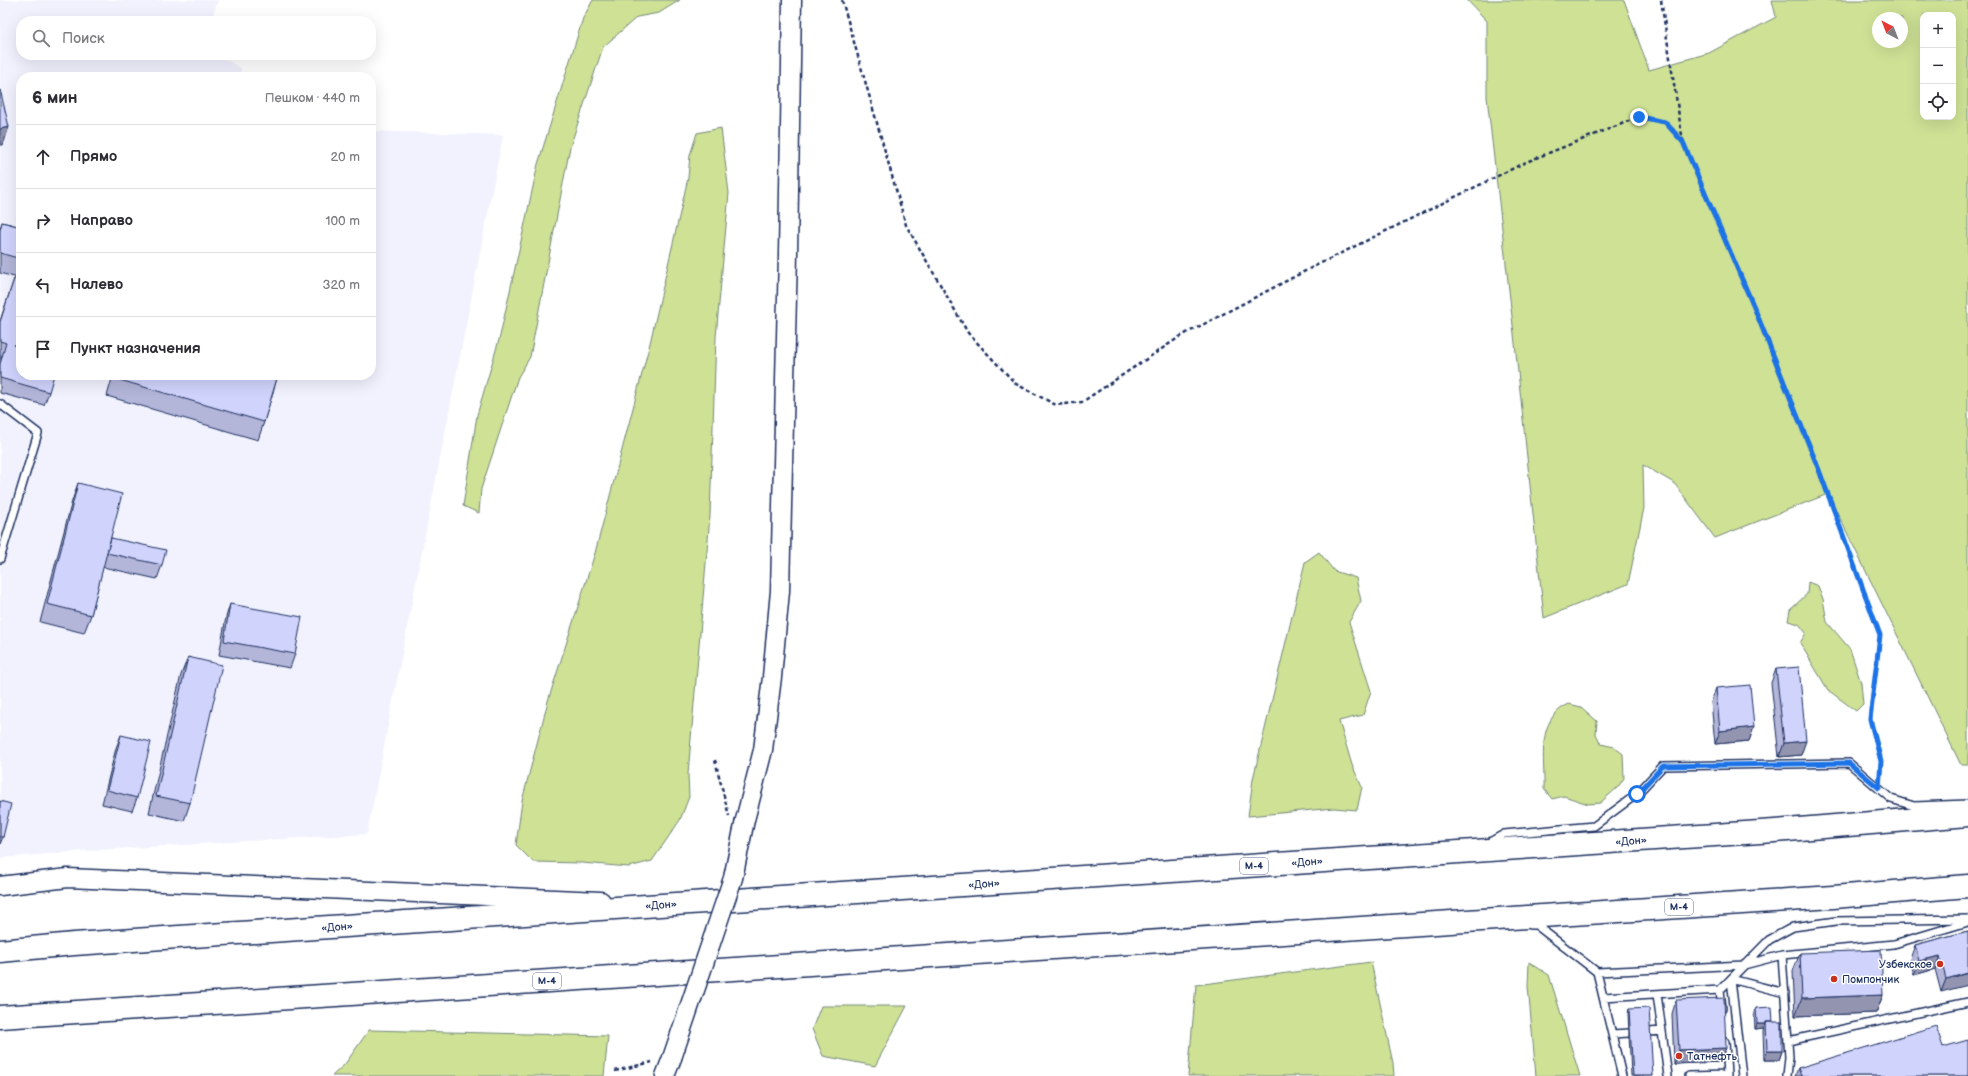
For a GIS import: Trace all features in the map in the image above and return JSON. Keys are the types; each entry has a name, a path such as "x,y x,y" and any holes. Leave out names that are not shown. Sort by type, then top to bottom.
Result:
{"highway":[{"name":"«Дон»","path":"0,951 74,944 1775,831 1968,815"},
{"name":"М-4","path":"0,1017 1833,897 1968,886"}],"street":[{"path":"665,1076 733,878 762,750 772,677 780,591 792,0"},
{"path":"0,886 68,878 680,904"}],"lane":[{"path":"0,404 38,433 0,559"},
{"path":"1474,851 1504,834 1594,826 1637,794 1663,766 1849,763 1891,799 1914,806 1968,804"},
{"path":"1597,972 1744,966 1782,955 1894,944 1968,920"},
{"path":"1603,996 1720,990 1769,940 1793,927 1836,921 1968,920"},
{"path":"1390,925 1414,932 1536,925 1597,972 1622,1076"},
{"path":"1782,955 1789,1057 1787,1076"},
{"path":"1731,979 1785,992"},
{"path":"1731,979 1742,1076"},
{"path":"1720,990 1722,1013"},
{"path":"1657,994 1668,1076"},
{"path":"1788,1041 1968,1002"},
{"path":"1648,1032 1662,1031"},
{"path":"1612,1034 1629,1033"},
{"path":"1689,1076 1727,1075 1724,1036"}],"path":[{"path":"842,0 906,224 968,333 1016,384 1056,405 1082,402 1181,336 1313,267 1526,162 1639,117 1665,122 1683,142"},
{"path":"1661,0 1683,142 1756,312 1819,470 1880,635 1870,719 1881,761 1879,788"},
{"path":"715,760 730,821 745,820"},
{"path":"616,1071 672,1058"}],"shaded area":[{"path":"0,0 218,0 213,16 16,16 16,60 226,60 241,68 241,72 16,72 16,380 376,380 376,131 503,135 367,834 83,851 0,858"}],"green space":[{"path":"593,0 680,0 659,13 637,17 603,47 570,147 530,357 518,377 481,489 479,513 463,506 477,415 500,336 538,164 583,18"},
{"path":"1467,0 1624,0 1649,70 1709,53 1776,17 1772,0 1968,0 1968,765 1961,765 1828,494 1715,538 1674,483 1643,465 1644,508 1628,584 1544,618 1487,97 1487,21"},
{"path":"721,128 729,193 716,337 710,516 688,774 689,797 680,820 652,861 629,867 582,863 533,862 516,845 522,801 548,701 595,553 650,343 688,178 690,155 697,133"},
{"path":"1319,552 1334,571 1356,578 1361,601 1349,622 1371,691 1363,715 1339,721 1352,765 1362,787 1357,810 1334,808 1248,816 1253,779 1305,562"},
{"path":"1808,582 1818,586 1823,599 1827,622 1850,649 1861,683 1863,704 1856,711 1828,690 1800,643 1806,633 1799,624 1788,621 1790,610 1807,594"},
{"path":"1569,704 1581,707 1597,721 1596,734 1601,744 1614,747 1623,754 1624,778 1618,787 1600,803 1588,804 1564,796 1552,799 1544,789 1543,753 1546,730 1558,711"},
{"path":"1371,962 1393,1063 1394,1076 1188,1076 1196,985"},
{"path":"1529,962 1549,975 1580,1076 1536,1076 1528,986"},
{"path":"821,1006 907,1006 875,1066 823,1056 812,1029"},
{"path":"369,1030 608,1036 604,1076 332,1076 345,1064"}],"building":[{"path":"0,89 9,127 0,129"},
{"path":"2,222 16,226 16,258 0,253 0,230"},
{"path":"14,279 16,280 16,345 14,345 16,346 16,380 53,380 49,392 0,378 0,364 6,343 0,341 0,322"},
{"path":"120,380 277,380 264,422"},
{"path":"78,483 122,494 91,615 47,604"},
{"path":"111,538 166,550 162,565 107,553"},
{"path":"230,604 302,617 295,654 224,641"},
{"path":"188,657 222,665 190,803 156,796"},
{"path":"1799,667 1806,741 1784,743 1776,669"},
{"path":"1750,685 1754,727 1720,731 1716,688"},
{"path":"121,735 151,742 137,798 107,790"},
{"path":"0,801 11,804 3,837 0,837"},
{"path":"1968,931 1968,973 1946,979 1940,956 1919,961 1915,945"},
{"path":"1881,950 1883,995 1802,998 1800,953"},
{"path":"1724,998 1726,1048 1679,1050 1676,1000"},
{"path":"1772,1007 1773,1022 1757,1024 1756,1008"},
{"path":"1649,1008 1653,1076 1633,1076 1629,1009"},
{"path":"1766,1022 1782,1022 1782,1051 1767,1051"},
{"path":"1936,1026 1943,1047 1968,1040 1968,1076 1801,1076 1798,1068"}],"place":[{"name":"Узбекское","path":"1940,964"},
{"name":"Помпончик","path":"1834,979"},
{"name":"Татнефть","path":"1679,1056"}],"route":[{"path":"1637,794 1663,766 1849,763 1879,788 1881,761 1870,719 1880,635 1819,470 1756,312 1683,142 1665,122 1639,117"}]}
